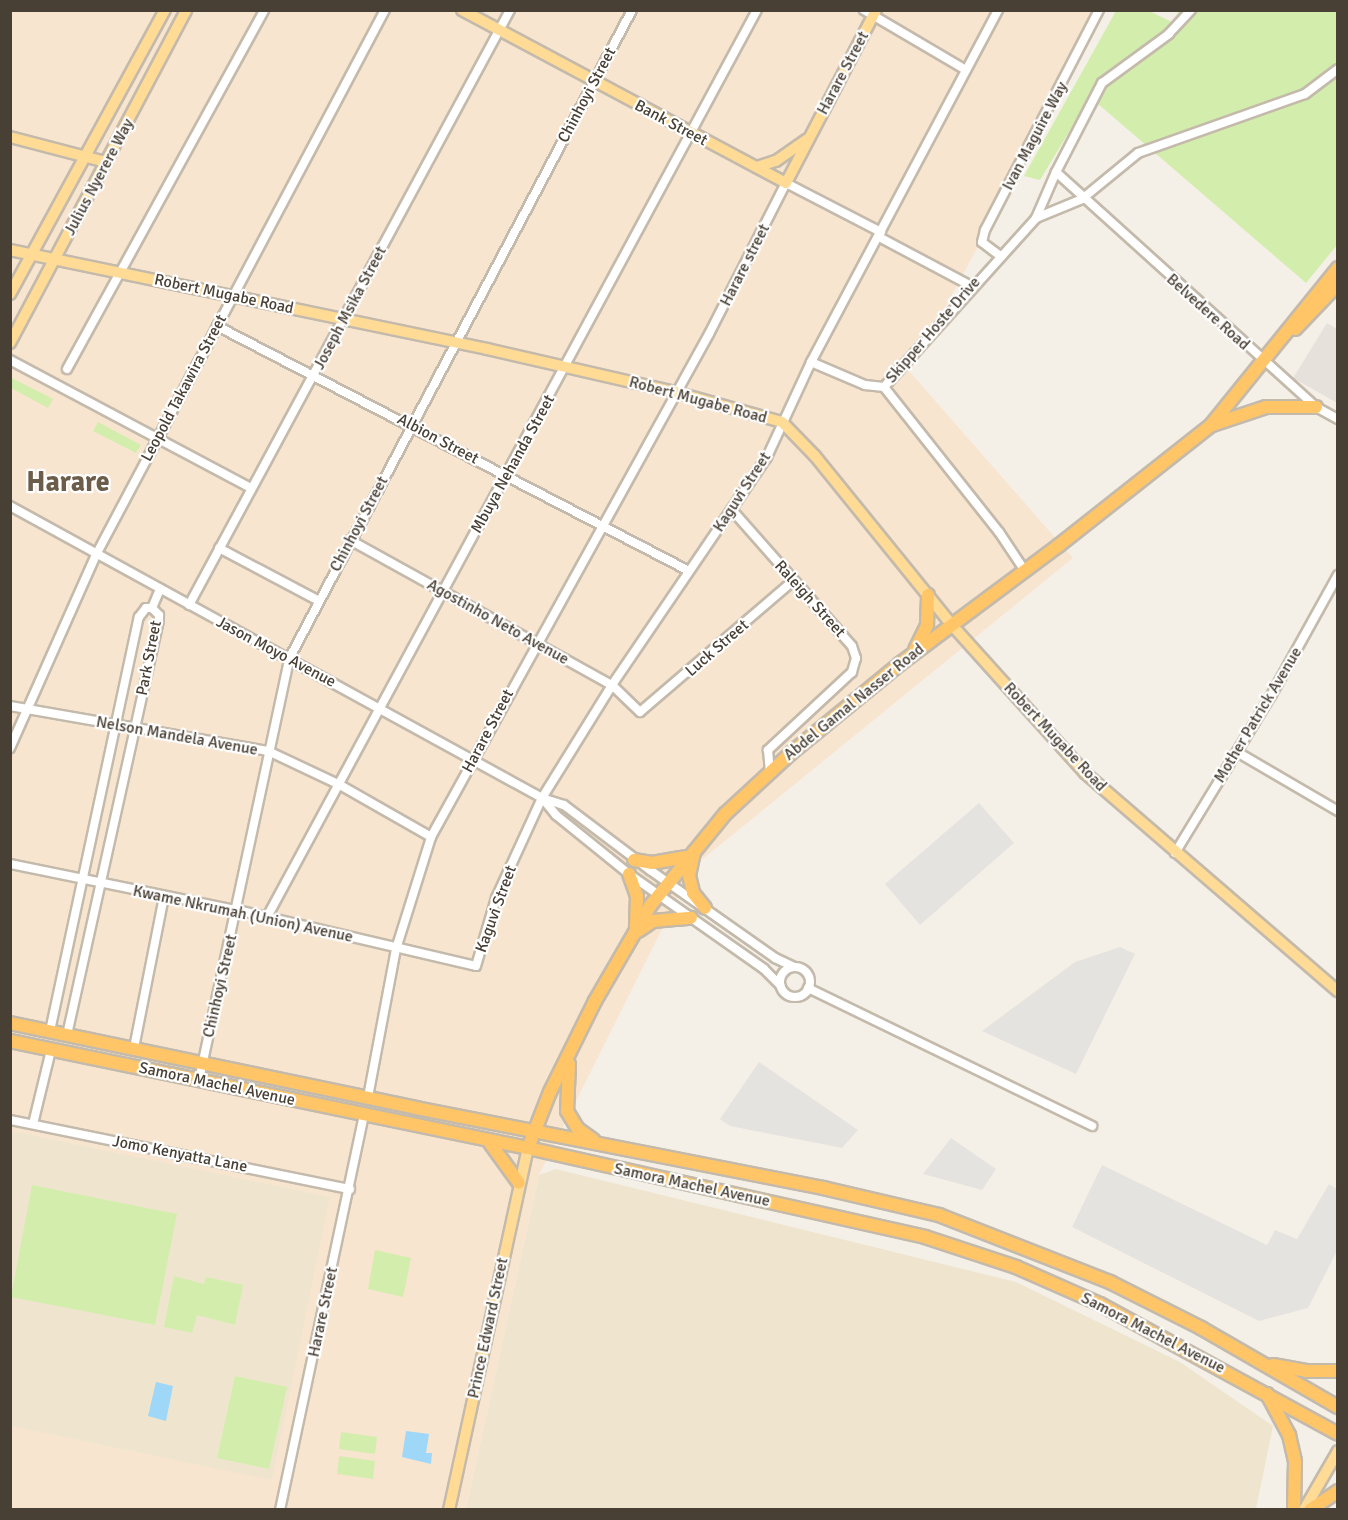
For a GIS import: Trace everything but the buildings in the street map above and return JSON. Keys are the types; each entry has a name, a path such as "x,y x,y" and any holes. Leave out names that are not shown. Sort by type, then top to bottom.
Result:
{"highway":[{"name":"Abdel Gamal Nasser Road","path":"528,1148 573,1046 635,934 657,895 696,846 770,772 913,653 1025,571 1210,425 1338,268"},
{"name":"Abdel Gamal Nasser Road","path":"1280,340 1338,284"},
{"path":"1210,425 1266,407 1316,407"},
{"path":"913,653 927,625 928,595"},
{"path":"696,846 689,875 693,893 705,908"},
{"path":"634,860 652,863 687,857"},
{"path":"629,874 637,896 635,934"},
{"path":"635,934 653,921 673,916 691,918"},
{"name":"Samora Machel Avenue","path":"10,1023 939,1215 1110,1282 1263,1363 1338,1407"},
{"name":"Samora Machel Avenue","path":"10,1041 490,1143 528,1148 925,1237 1016,1267 1100,1304 1266,1392 1338,1434"},
{"path":"573,1046 566,1075 567,1111 578,1129 597,1143"},
{"path":"490,1143 519,1184"},
{"path":"1263,1363 1307,1371 1338,1371"},
{"path":"1266,1392 1289,1435 1295,1461 1294,1509"},
{"path":"1310,1509 1338,1491"}],"main road":[{"name":"Julius Nyerere Way","path":"10,294 35,254 165,10"},
{"name":"Julius Nyerere Way","path":"10,344 186,10"},
{"name":"Bank Street","path":"462,10 690,135 786,183"},
{"name":"Harare Street","path":"811,136 871,12"},
{"path":"756,166 793,152 811,136"},
{"name":"Harare street","path":"786,183 811,136"},
{"path":"10,137 87,155 106,162"},
{"name":"Robert Mugabe Road","path":"10,249 456,343 675,392 782,422 815,456 951,624 1085,773 1175,853 1338,991"},
{"name":"Prince Edward Street","path":"449,1509 528,1148"},
{"path":"1304,1509 1338,1451"}],"street":[{"path":"67,369 264,10"},
{"name":"Leopold Takawira Street","path":"11,744 97,553 385,10"},
{"name":"Joseph Msika Street","path":"189,605 510,10"},
{"name":"Chinhoyi Street","path":"199,1080 289,659 411,424 632,10"},
{"name":"Mbuya Nehanda Street","path":"267,917 566,368 757,10"},
{"name":"Kaguvi Street","path":"476,966 496,898 542,798 612,685 767,457 812,362 999,10"},
{"name":"Ivan Maguire Way","path":"999,255 982,242 985,230 1099,10"},
{"name":"Skipper Hoste Drive","path":"812,362 865,385 884,387 923,346 999,255 1036,218 1056,172 1102,83 1169,34 1191,10"},
{"path":"871,12 966,70"},
{"name":"Skipper Hoste Drive","path":"1036,218 1082,199 1138,153 1305,94 1338,69"},
{"path":"1056,172 1082,199"},
{"name":"Bank Street","path":"786,183 972,286"},
{"name":"Harare street","path":"675,392 786,183"},
{"name":"Belvedere Road","path":"1082,199 1316,407 1338,419"},
{"name":"Albion Street","path":"217,326 411,424 689,571"},
{"path":"10,360 251,488"},
{"path":"884,387 999,532 1025,571"},
{"name":"Harare Street","path":"368,1097 396,949 431,837 536,641 675,392"},
{"name":"Jason Moyo Avenue","path":"10,506 542,798 564,805 634,860 775,958 794,967"},
{"name":"Raleigh Street","path":"732,510 852,646 855,666 768,750 770,772"},
{"name":"Agostinho Neto Avenue","path":"350,540 612,685 624,701 640,712"},
{"path":"219,548 319,601"},
{"name":"Mother Patrick Avenue","path":"1175,853 1237,752 1338,575"},
{"name":"Luck Street","path":"640,712 793,581"},
{"path":"152,608 160,589"},
{"name":"Park Street","path":"50,1031 139,617 146,608 152,608 159,615 159,621 103,884 67,1035"},
{"name":"Nelson Mandela Avenue","path":"10,706 268,751 340,785 431,837"},
{"path":"1237,752 1338,811"},
{"name":"Jason Moyo Avenue","path":"542,798 556,815 629,874 780,985"},
{"name":"Kwame Nkrumah (Union) Avenue","path":"10,864 237,910 476,966"},
{"path":"134,1048 164,896"},
{"path":"794,967 808,975 808,988 802,995 792,996 780,985 784,971 794,967"},
{"path":"808,988 1092,1126"},
{"path":"33,1125 51,1050"},
{"name":"Harare Street","path":"280,1509 364,1115"},
{"name":"Jomo Kenyatta Lane","path":"10,1120 350,1189"}],"shaded area":[{"path":"10,11 1106,11 910,372 1073,558 693,867 539,1175 466,1509 11,1509"},
{"path":"1327,323 1337,329 1337,403 1293,378"},
{"path":"979,803 1014,843 920,925 885,884"},
{"path":"1120,947 1135,954 1076,1074 982,1031 1075,962"},
{"path":"759,1062 858,1130 842,1148 730,1126 720,1119"},
{"path":"11,1131 330,1197 272,1480 11,1426"},
{"path":"951,1138 996,1169 982,1190 923,1174"},
{"path":"1102,1165 1267,1245 1275,1230 1297,1239 1329,1184 1337,1189 1337,1251 1308,1308 1259,1321 1072,1227"},
{"path":"556,1169 1016,1282 1180,1362 1273,1426 1256,1509 466,1509 539,1175"}],"green space":[{"path":"1116,11 1149,11 1172,22 1179,11 1337,11 1337,245 1306,283 1090,97 1040,180 1024,176"},
{"path":"10,377 53,399 48,408 11,388"},
{"path":"98,422 141,445 136,453 93,431"},
{"path":"32,1185 177,1214 155,1325 11,1297"},
{"path":"375,1250 411,1258 403,1297 368,1289"},
{"path":"174,1276 204,1284 206,1277 243,1285 235,1325 197,1315 192,1333 164,1327"},
{"path":"235,1376 287,1387 269,1469 217,1458"},
{"path":"341,1432 377,1437 375,1454 339,1449"},
{"path":"339,1456 375,1461 373,1479 337,1474"}],"water":[{"path":"156,1382 173,1386 166,1421 148,1416"},
{"path":"406,1431 429,1434 426,1453 432,1453 431,1464 402,1457"}],"district":[{"name":"Harare","path":"68,482"}]}
